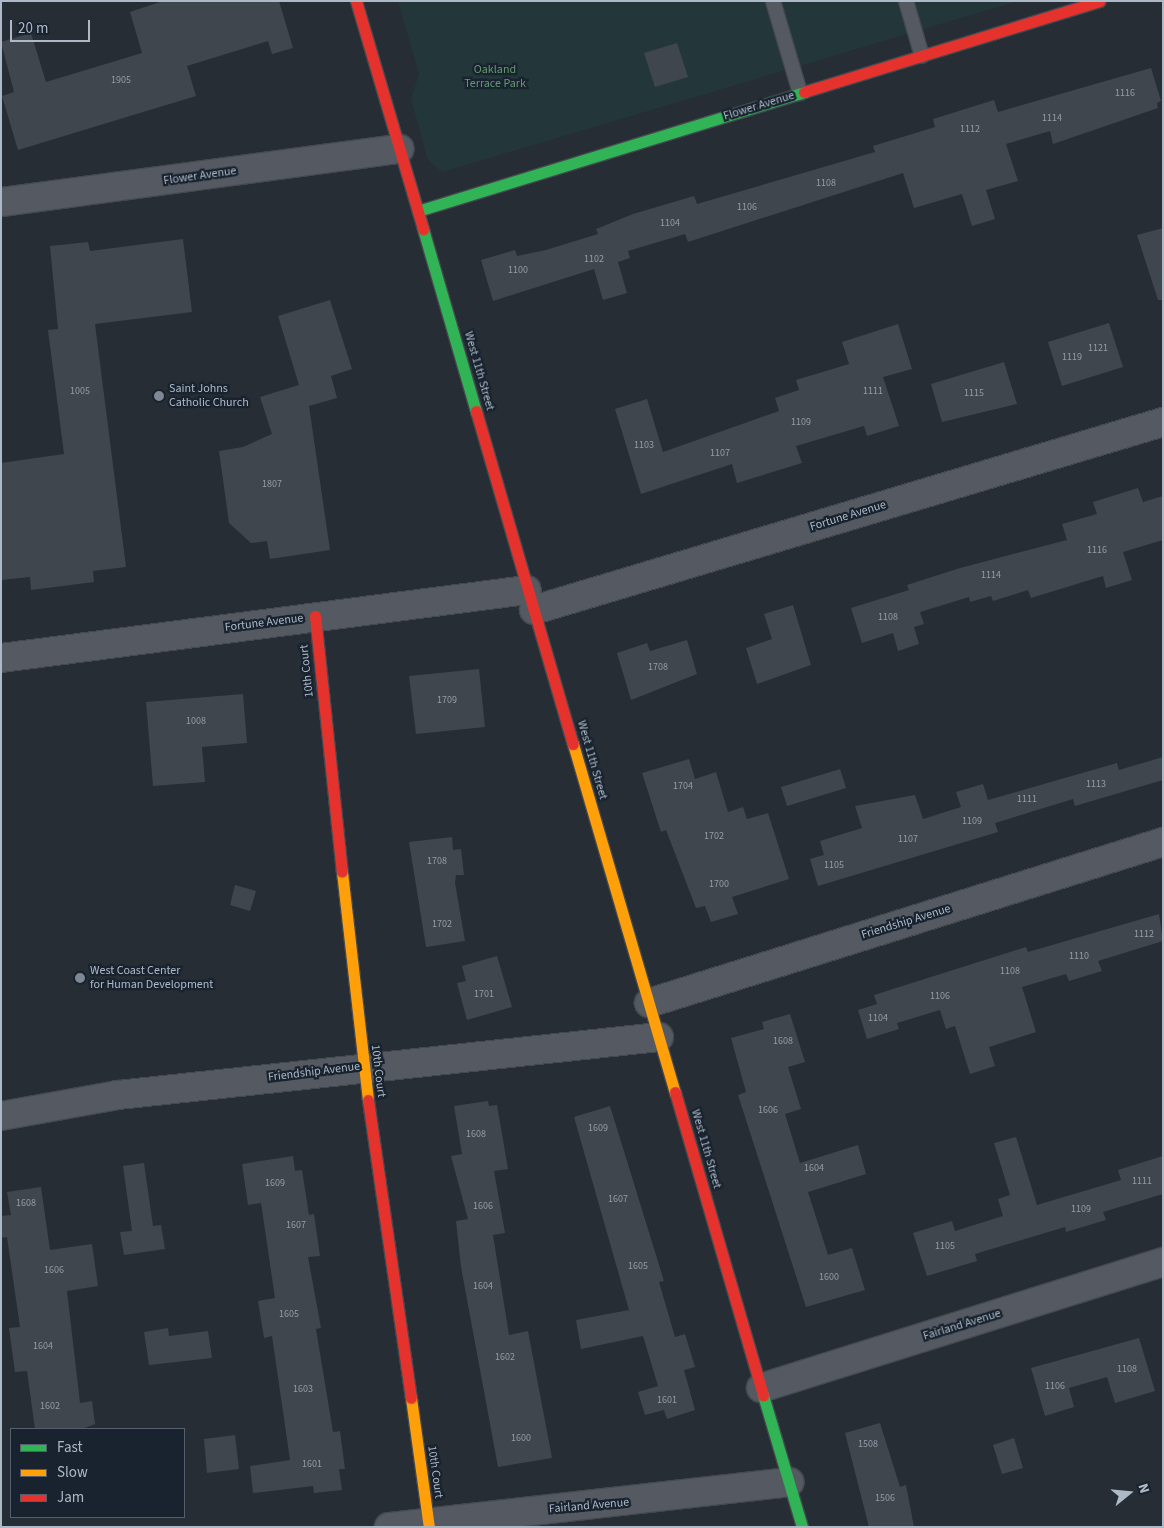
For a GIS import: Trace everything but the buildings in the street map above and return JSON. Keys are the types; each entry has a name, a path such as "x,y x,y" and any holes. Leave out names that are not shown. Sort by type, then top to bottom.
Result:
{"street":[{"name":"West 11th Street","path":"356,1 802,1527"},
{"name":"Flower Avenue","path":"418,211 1099,1"},
{"name":"Flower Avenue","path":"1,202 399,149"},
{"name":"Fortune Avenue","path":"1,658 315,616 530,600 1163,422"},
{"name":"10th Court","path":"315,616 363,1066 428,1524"},
{"name":"Friendship Avenue","path":"648,1003 1163,842"},
{"name":"Friendship Avenue","path":"1,1116 118,1095 363,1066 659,1037"},
{"name":"Fairland Avenue","path":"761,1388 1163,1262"},
{"name":"Fairland Avenue","path":"389,1527 643,1501 789,1482"}],"lane":[{"path":"773,1 800,93"},
{"path":"906,1 922,56"}],"green space":[{"name":"Oakland Terrace Park","path":"398,1 1018,1 442,172 428,160 411,99 419,74"}],"traffic: fast":[{"path":"418,211 804,92"},
{"path":"423,229 476,411"},
{"path":"763,1395 802,1527"}],"traffic: slow":[{"path":"573,744 675,1092"},
{"path":"342,872 368,1100"},
{"path":"411,1398 429,1527"}],"traffic: jam":[{"path":"356,1 423,229"},
{"path":"804,92 1099,1"},
{"path":"476,411 573,744"},
{"path":"315,616 342,872"},
{"path":"675,1092 763,1395"},
{"path":"368,1100 411,1398"}],"place":[{"name":"Saint Johns Catholic Church","path":"159,396"},
{"name":"West Coast Center for Human Development","path":"80,978"}]}
